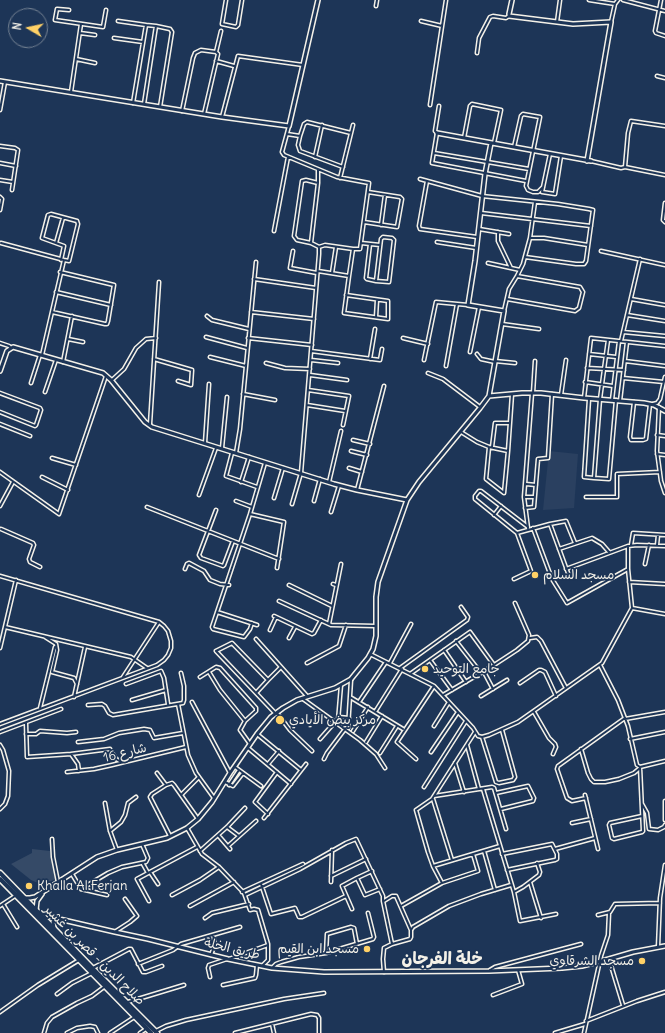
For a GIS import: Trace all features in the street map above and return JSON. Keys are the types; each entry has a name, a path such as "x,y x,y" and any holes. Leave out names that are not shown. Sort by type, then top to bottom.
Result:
{"highway":[{"name":"صلاح الدين - قصر بن غشير","path":"0,873 92,970 154,1032"},
{"path":"0,879 80,960 92,970 105,986 147,1028 154,1032"}],"street":[{"path":"226,0 222,24 236,27 238,25 242,0"},
{"path":"318,0 282,153 318,170 340,178 368,182 360,250 325,245 319,247 311,243 297,240 294,236 302,181 305,180 318,183"},
{"path":"376,6 377,0"},
{"path":"430,104 446,0"},
{"path":"509,15 512,0"},
{"path":"557,22 560,0"},
{"path":"589,0 615,4"},
{"path":"589,161 611,22 615,4 618,0"},
{"path":"623,0 665,11"},
{"path":"661,0 655,31 656,33 665,36"},
{"path":"69,10 57,9 55,20 103,27 106,10"},
{"path":"477,53 479,38 490,17 493,16 506,18 509,15 557,22 584,24 611,22"},
{"path":"118,21 156,26 169,29 172,32 160,107"},
{"path":"421,21 442,26"},
{"path":"71,92 82,24"},
{"path":"133,103 146,25"},
{"path":"144,104 156,26"},
{"path":"204,114 218,54 216,52 221,31"},
{"path":"80,33 95,35"},
{"path":"114,38 143,42"},
{"path":"182,111 195,53 201,50 216,52"},
{"path":"222,117 237,57 239,56 303,65"},
{"path":"76,60 95,63"},
{"path":"216,61 234,66"},
{"path":"657,76 665,78"},
{"path":"0,81 182,111 289,126"},
{"path":"0,110 5,82"},
{"path":"464,138 470,106 472,104 500,110 485,174 468,305"},
{"path":"439,106 435,131 438,133 433,164 526,182"},
{"path":"514,147 521,116 523,114 540,117 526,182 527,188 533,192 538,192 543,187"},
{"path":"625,167 628,133 631,121 665,126"},
{"path":"343,168 299,149 298,145 300,136 306,122 351,133"},
{"path":"315,157 322,125"},
{"path":"340,178 353,125"},
{"path":"438,133 665,175"},
{"path":"287,134 300,136"},
{"path":"0,146 18,150 12,190"},
{"path":"434,153 529,169"},
{"path":"550,154 542,192 555,194 562,156"},
{"path":"274,231 288,157"},
{"path":"0,163 16,166"},
{"path":"311,243 318,183 318,170"},
{"path":"420,179 482,196 593,211 586,261 582,265 525,257"},
{"path":"0,180 13,182"},
{"path":"427,181 419,226 420,229 477,237"},
{"path":"364,222 398,226 402,199 368,192"},
{"path":"382,225 385,195"},
{"path":"0,197 2,198 2,202 0,210"},
{"path":"24,897 33,898 97,857 116,850 170,836 187,828 198,819 212,802 257,734 276,713 302,698 341,685 351,680 364,664 374,644 378,582 407,500 419,482 489,396 504,311 510,287 520,270 525,257 530,239 535,202"},
{"path":"665,203 663,218 665,222"},
{"path":"480,213 591,226"},
{"path":"1,243 62,260 68,262 70,260 78,223 77,221 49,214 45,225 42,238 64,246 62,260 60,272 52,312 41,356 31,383"},
{"path":"56,243 64,218"},
{"path":"478,228 509,234"},
{"path":"498,232 498,241 511,268"},
{"path":"370,244 366,277 367,279 388,282 390,281 394,240 382,238 376,280"},
{"path":"530,239 539,238 588,245"},
{"path":"437,242 476,248"},
{"path":"361,243 380,245"},
{"path":"292,504 301,473 319,247"},
{"path":"332,273 336,247"},
{"path":"346,295 388,301 388,319 344,314 346,295 353,249"},
{"path":"292,250 290,268 349,276"},
{"path":"601,251 665,265"},
{"path":"612,400 616,357 640,259"},
{"path":"256,262 250,312 239,440 225,476 257,487"},
{"path":"488,263 520,270"},
{"path":"52,312 106,324 111,304 114,285 60,272"},
{"path":"507,299 575,311 579,308 583,292 580,288 517,276"},
{"path":"254,279 316,288"},
{"path":"150,426 159,282"},
{"path":"56,292 111,304"},
{"path":"631,299 665,305"},
{"path":"376,317 377,300"},
{"path":"424,360 436,302 468,305 504,311"},
{"path":"446,366 457,304"},
{"path":"470,352 479,307"},
{"path":"250,312 314,319"},
{"path":"627,315 665,321"},
{"path":"63,362 72,316"},
{"path":"208,316 212,320 249,329"},
{"path":"502,324 539,328"},
{"path":"370,359 375,329"},
{"path":"623,332 665,336"},
{"path":"206,337 247,348"},
{"path":"112,380 124,369 136,348 146,339 156,338"},
{"path":"248,338 312,346"},
{"path":"403,338 428,344"},
{"path":"584,398 591,338 665,346"},
{"path":"68,339 83,342"},
{"path":"594,478 600,399 608,340"},
{"path":"620,400 628,342"},
{"path":"0,344 107,375 150,426 329,482 357,490 407,500"},
{"path":"0,371 6,352 10,348"},
{"path":"311,351 380,360 382,349"},
{"path":"477,354 481,359 515,363"},
{"path":"589,354 616,357"},
{"path":"210,357 246,366"},
{"path":"154,359 192,370 191,385 178,381"},
{"path":"45,392 56,360"},
{"path":"311,360 338,363"},
{"path":"561,395 566,360"},
{"path":"528,528 524,497 535,361"},
{"path":"625,361 665,366"},
{"path":"266,363 285,368 310,370"},
{"path":"588,368 624,370"},
{"path":"428,373 443,379 480,408"},
{"path":"0,472 59,514 107,375"},
{"path":"310,375 347,380"},
{"path":"651,404 656,403 660,399 665,377"},
{"path":"623,378 664,382"},
{"path":"586,382 613,386"},
{"path":"205,443 209,384"},
{"path":"357,490 384,386"},
{"path":"308,390 348,395 343,425"},
{"path":"0,393 40,408 41,410 35,426 0,412"},
{"path":"489,396 533,393 552,394 589,399 620,400 651,404 665,410"},
{"path":"243,394 275,400"},
{"path":"510,424 495,423 486,479 503,493 508,451 510,424 512,394"},
{"path":"525,508 534,508 538,458 548,458 552,394"},
{"path":"222,448 227,397"},
{"path":"589,399 584,477 609,479 616,400"},
{"path":"634,402 630,428 630,440 646,439 651,404"},
{"path":"307,405 346,411"},
{"path":"659,407 657,454 661,484 665,493"},
{"path":"0,424 30,436"},
{"path":"329,482 341,431"},
{"path":"461,432 472,440 490,447 508,451"},
{"path":"657,435 665,436"},
{"path":"353,440 370,444"},
{"path":"199,495 217,446"},
{"path":"352,451 367,456"},
{"path":"657,454 665,455"},
{"path":"241,482 249,457"},
{"path":"52,458 76,465"},
{"path":"252,623 250,629 244,637 213,629 212,626 250,514 265,462"},
{"path":"274,498 284,467"},
{"path":"349,468 362,472"},
{"path":"586,497 617,497 617,474 660,472"},
{"path":"42,477 68,490"},
{"path":"314,501 320,479"},
{"path":"0,506 14,482"},
{"path":"526,484 536,485"},
{"path":"331,512 340,485"},
{"path":"514,579 531,571 517,533 476,499 475,496 481,490 528,528"},
{"path":"524,497 534,497"},
{"path":"236,501 252,507"},
{"path":"494,514 501,506"},
{"path":"147,507 279,559"},
{"path":"216,510 199,556 224,565 234,541"},
{"path":"250,514 284,522 277,568"},
{"path":"517,533 528,528 566,521 575,543"},
{"path":"550,524 568,573"},
{"path":"0,533 0,528 33,543 34,545 29,559 30,562 40,567"},
{"path":"533,528 552,579 567,603 628,569"},
{"path":"370,654 434,686 478,736 482,737 502,730 534,712 600,665 632,608 628,569 629,546 633,533 665,535"},
{"path":"657,546 658,535"},
{"path":"559,549 593,538 602,544 609,552"},
{"path":"645,564 649,545"},
{"path":"566,568 629,546 665,546"},
{"path":"185,569 189,563 204,570 210,580 229,586"},
{"path":"329,624 341,564"},
{"path":"0,576 159,622 168,631 171,641 171,648 164,660 74,697 0,724"},
{"path":"0,648 16,580"},
{"path":"629,582 665,584"},
{"path":"289,584 332,606"},
{"path":"332,584 336,585"},
{"path":"279,601 329,624 346,626 376,626"},
{"path":"443,696 484,672 527,643 529,638 515,603"},
{"path":"375,712 401,669 467,620 468,617 461,606"},
{"path":"632,608 665,614"},
{"path":"217,612 257,624"},
{"path":"270,630 275,616 295,627 313,634 321,620"},
{"path":"122,678 159,622"},
{"path":"390,663 411,624"},
{"path":"5,626 135,659 147,668"},
{"path":"307,663 339,646 346,626"},
{"path":"289,638 295,627"},
{"path":"410,674 469,632 471,632 494,665"},
{"path":"42,636 56,644"},
{"path":"529,638 537,637 541,641 566,688"},
{"path":"256,639 307,696"},
{"path":"456,641 481,673"},
{"path":"268,680 232,643 216,651 276,713 290,730 312,751"},
{"path":"56,644 52,672 74,678 77,684"},
{"path":"40,710 56,644"},
{"path":"74,697 85,647"},
{"path":"444,650 466,682"},
{"path":"430,660 452,690"},
{"path":"359,702 386,662"},
{"path":"600,665 614,691 625,719 637,765 640,768 642,803 642,816 642,832 614,839 612,838 609,825 610,823 642,816"},
{"path":"200,677 216,667 220,668 254,704 256,711 245,721 240,730 250,744"},
{"path":"256,693 281,667"},
{"path":"520,683 539,670 542,670 545,672 556,696"},
{"path":"126,684 160,671 162,673 168,704"},
{"path":"209,672 220,690 245,721"},
{"path":"484,672 493,689"},
{"path":"88,705 102,704 109,713 113,714 183,702 184,686 182,673"},
{"path":"324,759 346,729 349,718 351,680"},
{"path":"481,696 507,680"},
{"path":"320,739 337,722 339,717 341,685"},
{"path":"416,759 397,742 434,686"},
{"path":"132,700 166,690"},
{"path":"350,697 403,729"},
{"path":"302,698 337,722 376,754 385,768"},
{"path":"192,702 230,773"},
{"path":"434,726 449,702"},
{"path":"178,703 186,747 192,764 199,778 214,798"},
{"path":"353,731 368,707"},
{"path":"0,732 61,709"},
{"path":"431,752 458,712"},
{"path":"534,712 548,738 555,744 556,747 553,754"},
{"path":"586,798 572,801 569,800 557,769 559,764 625,719 665,712"},
{"path":"366,742 382,716"},
{"path":"339,717 349,718"},
{"path":"424,787 466,721"},
{"path":"26,723 27,757 110,749 117,760 122,763"},
{"path":"380,753 397,726"},
{"path":"78,742 104,739 120,733 144,729 149,730 154,738 183,733"},
{"path":"482,737 496,782 499,783 513,780 515,776 502,730"},
{"path":"26,734 36,734 40,731 67,733 76,732"},
{"path":"442,883 433,866 416,810 428,803 433,797 475,732"},
{"path":"630,738 665,732"},
{"path":"257,734 301,770"},
{"path":"0,745 10,771 8,796 5,804 0,809"},
{"path":"466,745 479,789"},
{"name":"شارع 16","path":"67,772 122,763 186,747"},
{"path":"248,748 292,784"},
{"path":"581,749 588,773 594,782 605,782 619,779 634,773 640,768 665,761"},
{"path":"268,764 278,751"},
{"path":"70,754 72,754 78,764 80,771"},
{"path":"455,763 464,792"},
{"path":"264,818 292,784 306,764"},
{"path":"234,767 261,786"},
{"path":"229,785 239,770"},
{"path":"268,814 254,802 277,772"},
{"path":"157,773 166,785"},
{"path":"224,782 233,786 243,773"},
{"path":"181,795 199,778"},
{"path":"170,836 150,797 166,785 173,783 198,819"},
{"path":"496,793 528,786 534,798 533,801 501,809"},
{"path":"433,797 493,787 506,829"},
{"path":"483,789 514,892 520,921 556,914"},
{"path":"585,795 598,849"},
{"path":"110,831 121,822 125,815 128,803 136,797"},
{"path":"433,797 452,860"},
{"path":"665,801 665,820"},
{"path":"105,803 110,831 116,850"},
{"path":"642,803 645,806 647,813 649,829 658,830 665,825"},
{"path":"200,851 227,827 245,808"},
{"path":"572,823 591,819"},
{"path":"228,846 256,821"},
{"path":"227,827 239,836"},
{"path":"187,828 200,851 219,867 245,895 250,910 258,910 268,945 268,960 261,966"},
{"path":"218,834 230,849"},
{"path":"555,848 595,838"},
{"path":"52,839 58,882"},
{"path":"242,892 261,886 300,869 332,850 356,839 383,896 392,944"},
{"path":"81,889 108,873 122,867 146,862 148,859 142,844"},
{"path":"502,854 552,844 555,848 557,856 556,859 507,870"},
{"path":"433,866 500,846"},
{"path":"149,901 136,880 197,847"},
{"path":"332,850 332,882"},
{"path":"484,851 495,890"},
{"path":"400,906 442,883 478,870 473,854"},
{"path":"331,876 366,859"},
{"path":"143,863 158,884"},
{"path":"514,892 530,882 539,874 537,863"},
{"path":"245,895 302,864"},
{"path":"658,947 660,903 665,865"},
{"path":"172,895 200,880 219,867"},
{"path":"352,908 342,886 372,871"},
{"path":"71,873 81,889 106,895"},
{"path":"357,878 366,896 380,890"},
{"path":"190,906 234,882"},
{"path":"530,882 541,918"},
{"path":"411,930 413,927 449,906 511,885"},
{"path":"261,886 271,914 295,908 300,917 346,896"},
{"path":"37,911 36,905 38,899 48,889"},
{"path":"0,906 16,895"},
{"path":"383,901 395,895 411,930 410,939 384,948 384,972"},
{"path":"115,932 137,916 125,898"},
{"path":"584,1033 600,962 608,935 609,913 616,904 660,903"},
{"path":"3,904 17,927"},
{"path":"205,918 212,913 248,904"},
{"name":"طريق الخلة","path":"37,911 59,919 256,965 272,968 342,973 489,971 562,968 600,962 633,952 665,946"},
{"path":"272,968 281,962 299,957 326,953 374,938 368,913"},
{"path":"598,915 609,913"},
{"path":"54,929 53,922 59,919"},
{"path":"138,964 172,950 177,946 240,927"},
{"path":"326,953 327,934 344,929 353,927 358,944"},
{"path":"211,955 215,944 214,935"},
{"path":"489,971 496,967 581,944"},
{"path":"210,977 208,968 209,965 268,945"},
{"path":"57,994 92,970 129,949 131,949 138,964 145,972 162,966"},
{"path":"609,959 623,1005"},
{"path":"0,1012 38,985 80,960"},
{"path":"223,985 255,978 256,965"},
{"path":"493,995 521,985 518,970"},
{"path":"126,1003 184,985"},
{"path":"44,1033 47,1023 52,1017 92,996 105,986"},
{"path":"586,1021 623,1005 665,992"},
{"path":"154,1032 166,1026 186,1020 284,999 324,993"},
{"path":"235,1033 298,1017 315,1015 320,1019 319,1033"},
{"path":"110,1033 136,1016"},
{"path":"272,1024 274,1033"},
{"path":"555,1033 585,1024"},
{"path":"67,1033 78,1028 90,1026 95,1027 98,1033"},
{"path":"140,1033 147,1028"}],"shaded area":[{"path":"549,451 578,454 574,508 543,510"},
{"path":"32,849 50,851 56,879 40,886 11,864 32,853"}],"place":[{"name":"مسجد السلام","path":"535,575"},
{"name":"جامع التوحيد","path":"425,669"},
{"name":"مركز بيض الأيادي","path":"280,720"},
{"name":"Khalla Al Ferjan","path":"29,886"},
{"name":"مسجد ابن القيم","path":"367,949"},
{"name":"مسجد الشرقاوي","path":"642,961"}],"district":[{"name":"خلة الفرجان","path":"442,959"}]}
